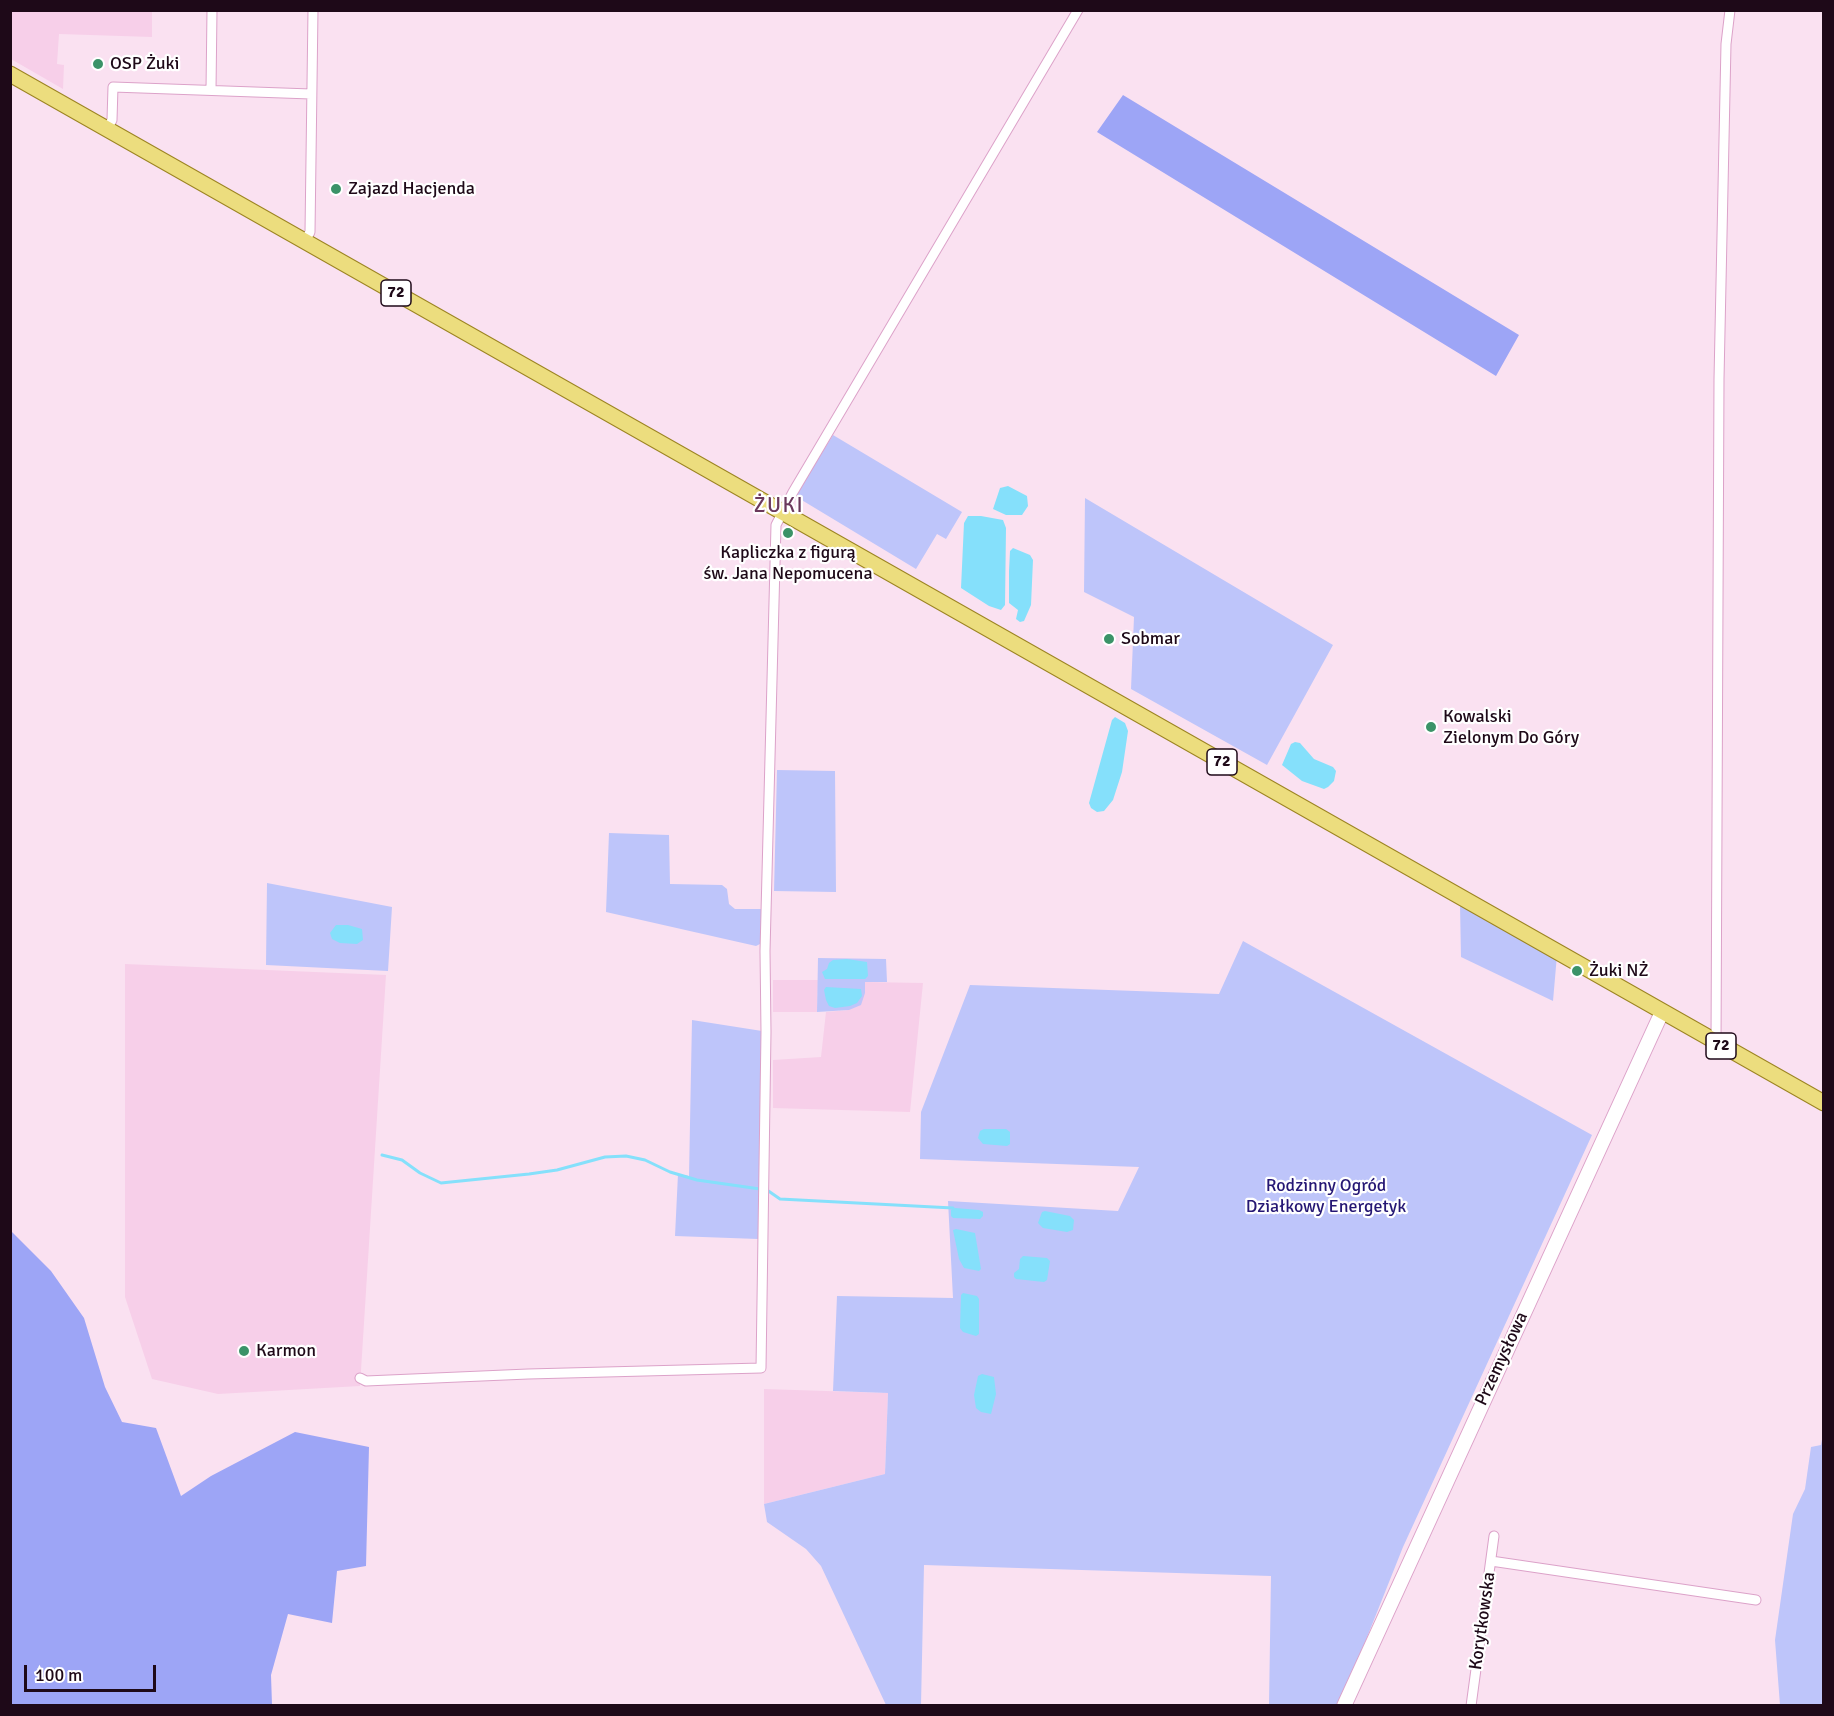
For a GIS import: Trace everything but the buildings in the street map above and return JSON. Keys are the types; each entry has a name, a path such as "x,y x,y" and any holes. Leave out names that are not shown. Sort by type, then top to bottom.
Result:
{"main road":[{"name":"72","path":"10,74 1824,1104"},
{"name":"Przemysłowa","path":"1344,1706 1662,1012"}],"street":[{"path":"211,90 212,10"},
{"path":"305,241 310,232 313,10"},
{"path":"360,1378 366,1381 504,1374 761,1368 766,1042 765,951 776,525 1078,10"},
{"path":"1716,1043 1719,379 1726,44 1730,10"},
{"path":"107,129 112,120 113,87 311,94"},
{"name":"Korytkowska","path":"1471,1706 1494,1536"},
{"path":"1491,1561 1756,1600"}],"shaded area":[{"path":"11,10 152,11 152,37 59,34 57,64 64,65 63,89 11,59"},
{"path":"1123,95 1519,335 1496,376 1097,132"},
{"path":"1008,486 1027,496 1028,506 1022,515 1006,515 993,509 1000,488"},
{"path":"968,516 1003,520 1006,528 1005,605 1001,610 989,606 961,588 964,523"},
{"path":"1013,548 1030,555 1033,560 1031,605 1024,621 1020,622 1016,619 1018,610 1009,603 1010,551"},
{"path":"1115,717 1125,723 1128,731 1122,772 1113,800 1104,811 1097,812 1091,808 1089,803 1112,720"},
{"path":"1300,743 1314,759 1333,767 1336,771 1334,781 1328,787 1324,789 1302,781 1282,765 1291,744"},
{"path":"336,925 348,925 362,929 363,940 357,944 340,943 332,939 330,933"},
{"path":"847,959 867,962 868,976 865,979 825,979 822,972 827,969 829,963 833,960"},
{"path":"125,964 386,975 360,1386 218,1394 152,1379 125,1297"},
{"path":"773,980 818,980 817,1012 773,1012"},
{"path":"865,982 923,983 910,1112 773,1108 773,1060 821,1057 826,1012 849,1010 865,993"},
{"path":"826,987 861,989 862,996 857,1003 835,1008 829,1006 826,1000 824,990"},
{"path":"1006,1129 1010,1132 1010,1144 1007,1146 983,1144 978,1138 980,1131"},
{"path":"955,1208 979,1210 983,1212 983,1216 980,1219 953,1218 951,1210"},
{"path":"1042,1212 1070,1216 1074,1220 1073,1230 1067,1232 1043,1228 1038,1223"},
{"path":"10,1230 51,1271 84,1318 105,1387 122,1422 156,1428 181,1496 211,1476 295,1432 369,1447 366,1566 337,1571 332,1623 288,1614 271,1675 272,1705 11,1705"},
{"path":"953,1230 975,1233 981,1269 979,1271 964,1268 959,1259"},
{"path":"1023,1256 1047,1258 1050,1261 1047,1280 1044,1282 1014,1277"},
{"path":"963,1293 977,1296 979,1299 979,1334 976,1336 963,1332 960,1328 961,1295"},
{"path":"982,1374 994,1377 996,1394 991,1414 981,1412 976,1408 974,1395 978,1376"},
{"path":"764,1389 888,1393 885,1474 764,1504"}],"green space":[{"path":"833,435 962,512 946,539 937,534 916,569 795,496"},
{"path":"1085,498 1333,645 1267,765 1131,689 1134,617 1084,592"},
{"path":"777,770 835,771 836,892 774,891"},
{"path":"609,833 669,835 670,884 722,885 727,889 729,904 735,909 763,909 762,943 756,946 606,912"},
{"path":"267,883 392,907 388,971 266,965"},
{"path":"1460,904 1557,955 1553,1001 1461,957"},
{"name":"Rodzinny Ogród Działkowy Energetyk","path":"1243,941 1592,1135 1403,1547 1340,1705 1269,1705 1271,1576 924,1565 921,1705 886,1705 821,1566 806,1549 767,1522 764,1504 885,1474 888,1393 833,1391 837,1296 953,1298 948,1201 1118,1211 1139,1167 920,1159 921,1112 970,985 1219,994"},
{"path":"818,958 886,959 887,982 865,982 865,993 861,1005 849,1010 817,1012"},
{"path":"692,1020 762,1031 758,1239 675,1236 678,1174 689,1176"},
{"path":"1823,1434 1823,1705 1780,1705 1775,1640 1793,1514 1805,1489 1811,1447 1821,1445"}],"waterway":[{"path":"382,1155 402,1160 420,1173 441,1183 557,1170 605,1157 626,1156 645,1160 670,1172 697,1180 767,1190 780,1199 953,1208"}],"place":[{"name":"OSP Żuki","path":"98,64"},
{"name":"Zajazd Hacjenda","path":"336,189"},
{"name":"Kapliczka z figurą św. Jana Nepomucena","path":"788,533"},
{"name":"Sobmar","path":"1109,639"},
{"name":"Kowalski Zielonym Do Góry","path":"1431,727"},
{"name":"Żuki NŻ","path":"1577,971"},
{"name":"Karmon","path":"244,1351"}],"district":[{"name":"ŻUKI","path":"779,506"}]}
